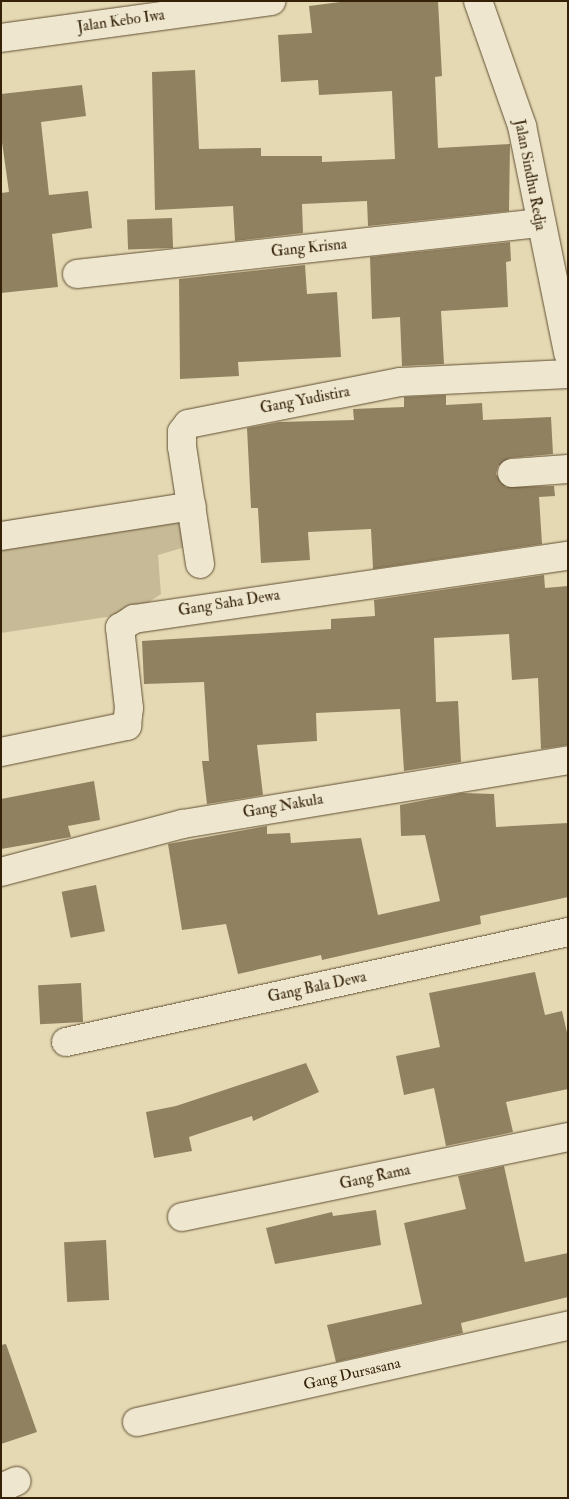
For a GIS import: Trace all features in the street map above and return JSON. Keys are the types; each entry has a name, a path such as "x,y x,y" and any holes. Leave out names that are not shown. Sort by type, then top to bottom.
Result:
{"street":[{"name":"Jalan Kebo Iwa","path":"1,38 272,1"},
{"name":"Jalan Sindhu Redja","path":"478,1 522,126 540,223 568,353"},
{"name":"Gang Krisna","path":"77,274 540,223"},
{"name":"Gang Yudistira","path":"200,564 182,447 182,432 188,424 400,382 568,374"},
{"path":"512,474 568,469"},
{"path":"1,536 192,506"},
{"name":"Gang Saha Dewa","path":"1,752 127,726 130,718 120,628 134,619 568,556"},
{"name":"Gang Nakula","path":"1,872 184,824 568,760"},
{"name":"Gang Bala Dewa","path":"66,1042 568,932"},
{"name":"Gang Rama","path":"182,1217 568,1137"},
{"name":"Gang Dursasana","path":"137,1422 568,1326"}],"shaded area":[{"path":"189,493 202,542 158,555 161,594 133,613 1,633 1,521"}],"building":[{"path":"348,1 438,1 442,76 435,77 438,148 510,144 509,211 368,226 367,201 302,204 303,233 235,241 233,206 155,210 152,72 195,70 199,149 261,148 261,156 322,156 322,162 395,159 392,91 319,95 318,80 281,82 278,35 312,33 309,6"},
{"path":"82,85 86,116 41,122 49,195 88,191 92,228 52,234 58,287 1,293 1,193 9,192 1,135 1,94"},
{"path":"172,218 173,248 128,250 127,220"},
{"path":"510,242 511,261 506,262 508,307 441,311 444,364 402,366 400,317 372,319 370,257"},
{"path":"305,265 307,294 337,292 341,357 238,362 239,376 180,379 179,279"},
{"path":"446,395 446,405 482,403 483,420 551,417 553,454 510,458 498,466 496,474 506,487 554,486 555,496 539,497 542,544 373,569 371,529 308,532 310,560 261,563 258,508 251,508 247,428 279,422 354,420 353,409 404,407 404,397"},
{"path":"544,575 545,588 568,586 568,745 541,749 538,678 512,680 509,634 434,638 436,702 458,701 461,762 404,771 400,709 316,713 317,741 257,745 263,795 207,804 202,761 209,761 204,682 144,684 142,641 331,629 331,619 375,616 374,600"},
{"path":"94,781 100,820 68,826 71,837 1,849 1,799"},
{"path":"462,793 494,794 496,827 568,823 568,897 480,916 481,924 322,960 321,955 238,974 226,924 182,930 168,844 267,826 267,834 290,833 291,843 361,838 378,915 440,901 425,835 401,836 400,805"},
{"path":"96,885 105,931 71,938 62,892"},
{"path":"535,972 545,1015 562,1011 568,1037 568,1089 506,1102 513,1132 446,1146 434,1088 404,1095 396,1056 440,1047 429,993"},
{"path":"81,983 83,1022 40,1024 38,985"},
{"path":"306,1063 319,1092 253,1121 252,1116 189,1137 192,1151 154,1158 146,1112 176,1106"},
{"path":"504,1166 525,1262 568,1253 568,1297 461,1323 463,1333 336,1362 327,1325 422,1304 404,1223 466,1209 458,1176"},
{"path":"376,1210 381,1245 275,1264 266,1228 332,1212 333,1216"},
{"path":"106,1240 109,1300 67,1302 64,1242"},
{"path":"6,1344 37,1432 1,1444 1,1345"}]}
